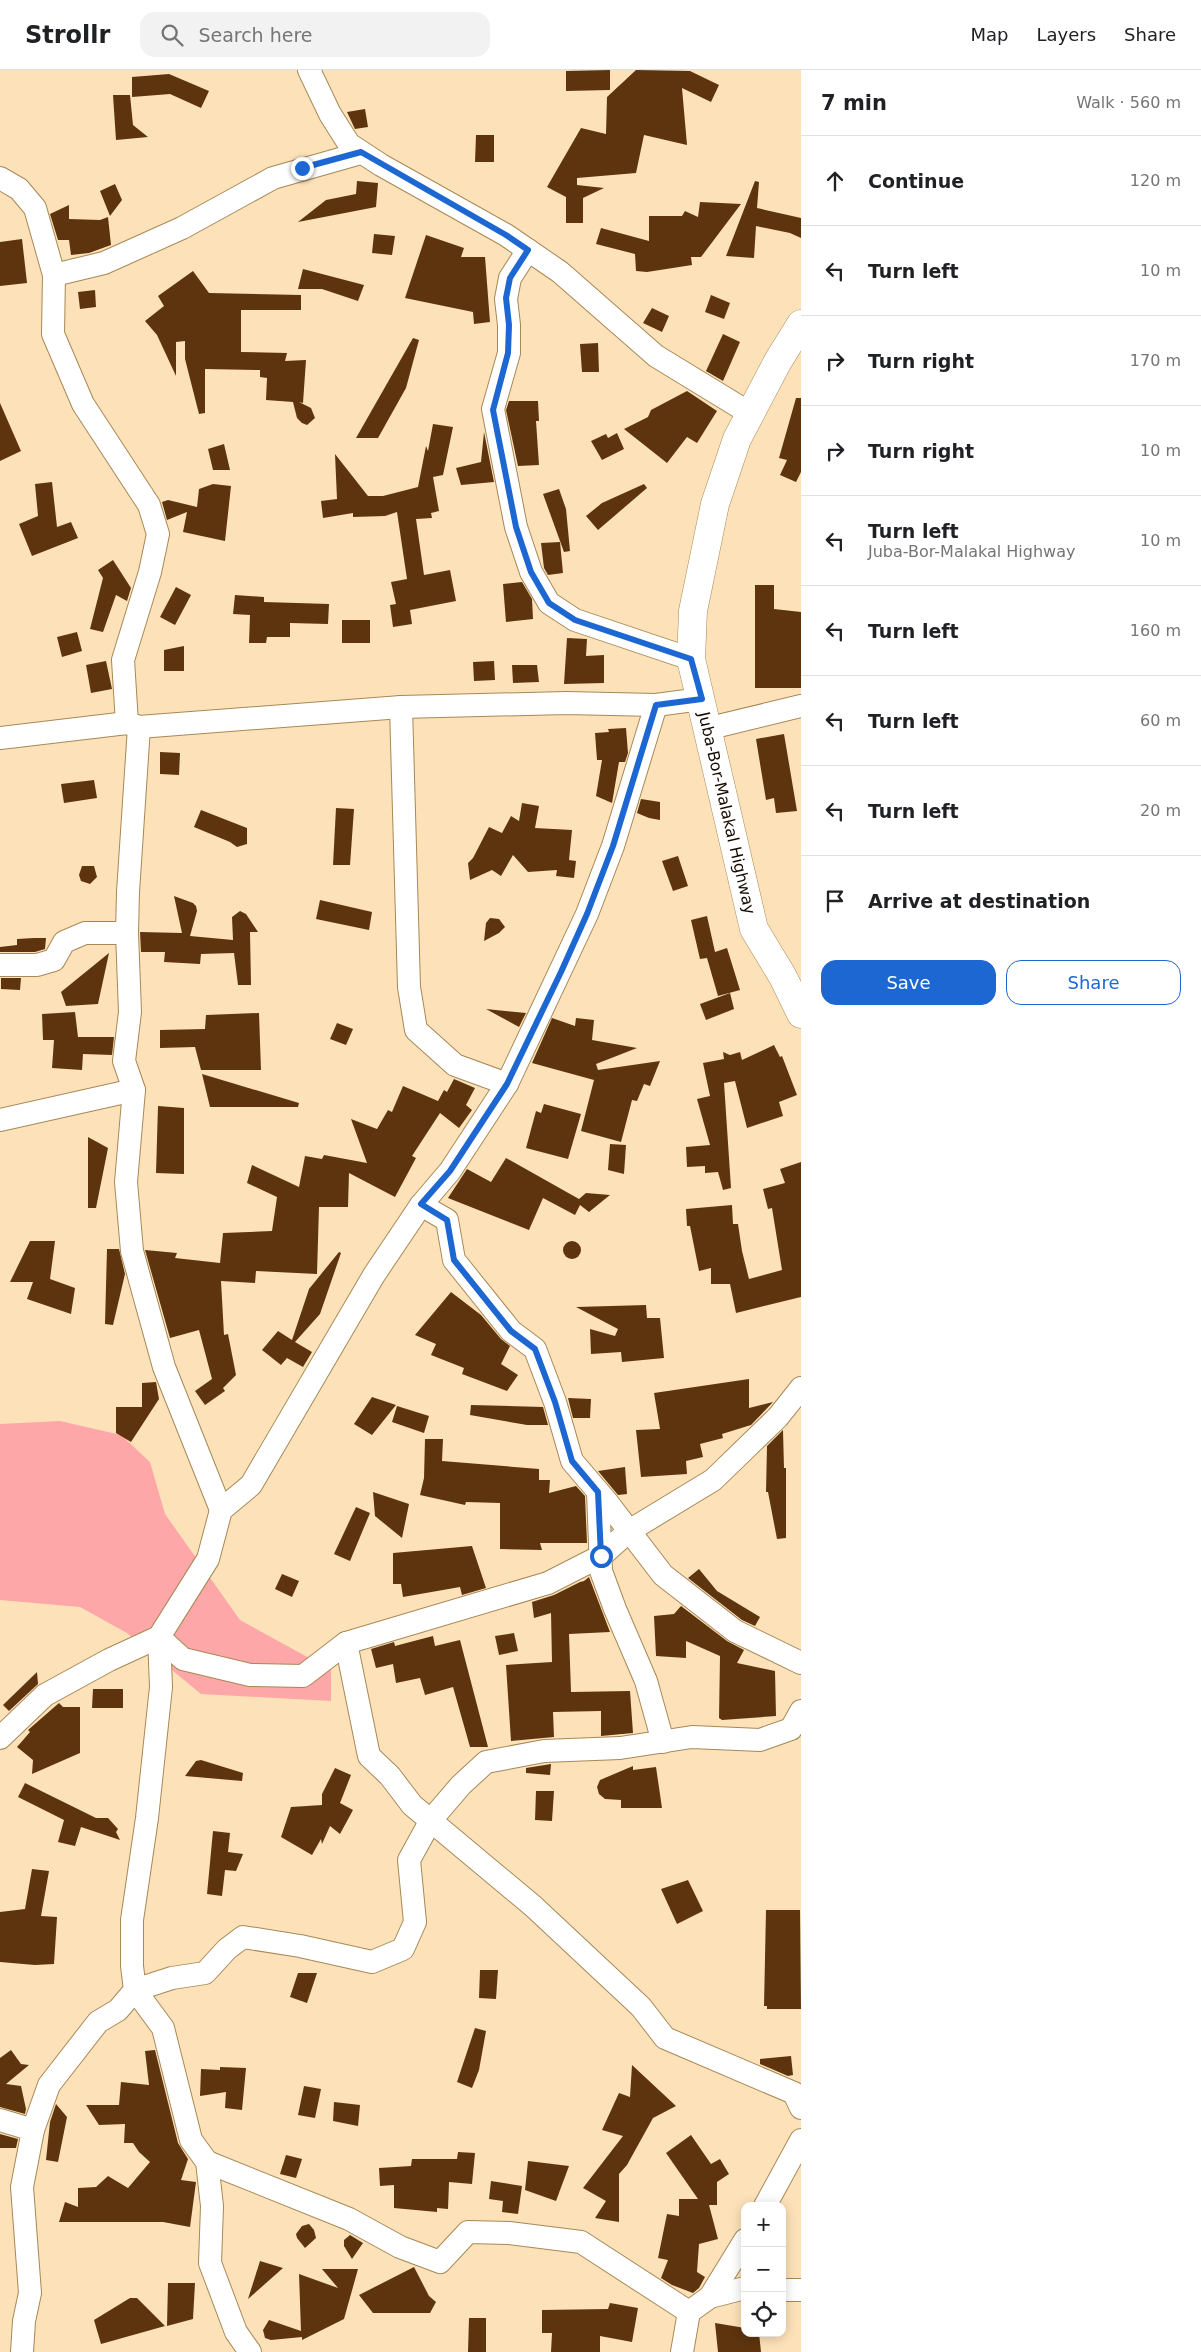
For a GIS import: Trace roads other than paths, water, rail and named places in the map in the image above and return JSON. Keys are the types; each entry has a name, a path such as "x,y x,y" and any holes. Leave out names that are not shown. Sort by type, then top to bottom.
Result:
{"main road":[{"name":"Juba-Bor-Malakal Highway","path":"801,324 737,439 715,504 693,611 691,659 702,699 706,729 754,929 794,982 801,1014"}],"street":[{"path":"309,70 330,114 349,144 506,235 560,272 656,356 750,414"},
{"path":"54,275 104,264 182,228 273,178 361,152"},
{"path":"0,178 19,189 35,208 54,275 53,334 83,404 149,505 158,534 150,572 123,660 133,725 127,933 130,1012 124,1061 134,1090 126,1182 132,1250 164,1367 222,1510"},
{"path":"528,250 510,278 506,298 509,325 508,353 493,410 516,527 531,572 549,603 575,620 691,659"},
{"path":"0,738 133,725 401,707 566,703 656,705 702,699"},
{"path":"0,1738 45,1695 109,1660 159,1637 208,1559 222,1510 251,1485 374,1275 421,1204 450,1171 507,1084 594,897 613,846 656,705"},
{"path":"706,729 801,706"},
{"path":"401,707 408,987 416,1030 455,1065 507,1084"},
{"path":"0,965 36,965 54,960 64,942 85,933 127,933"},
{"path":"0,1120 134,1090"},
{"path":"421,1204 447,1220 454,1260 511,1331 535,1349 555,1402 572,1461 663,1575 735,1631 801,1663"},
{"path":"159,1637 183,1659 250,1675 304,1676 346,1643 548,1583 601,1556 629,1531 713,1480 778,1417 801,1388"},
{"path":"598,1492 601,1571 646,1681 663,1742"},
{"path":"159,1637 161,1688 148,1818 132,1920 132,1966 135,1990 163,2028 191,2140 207,2162 212,2206 210,2263 236,2332 250,2352"},
{"path":"346,1643 369,1756 390,1776 412,1805 533,1906 641,2007 664,2038 794,2093 801,2108"},
{"path":"22,2352 24,2321 30,2293 22,2187 33,2130 49,2085 98,2022 118,2010 135,1990 172,1978 205,1972 227,1949 243,1938 300,1946 372,1962 403,1949 415,1922 409,1860 431,1820 461,1785 486,1762 544,1751 620,1748 692,1737 760,1740 791,1729 801,1711"},
{"path":"0,2120 33,2130"},
{"path":"767,2202 801,2140"},
{"path":"207,2162 349,2219 400,2247 440,2262 468,2232 509,2233 581,2242 689,2312"},
{"path":"710,2297 741,2247"},
{"path":"682,2352 689,2312 710,2297 741,2289"},
{"path":"786,2290 801,2290"}]}
